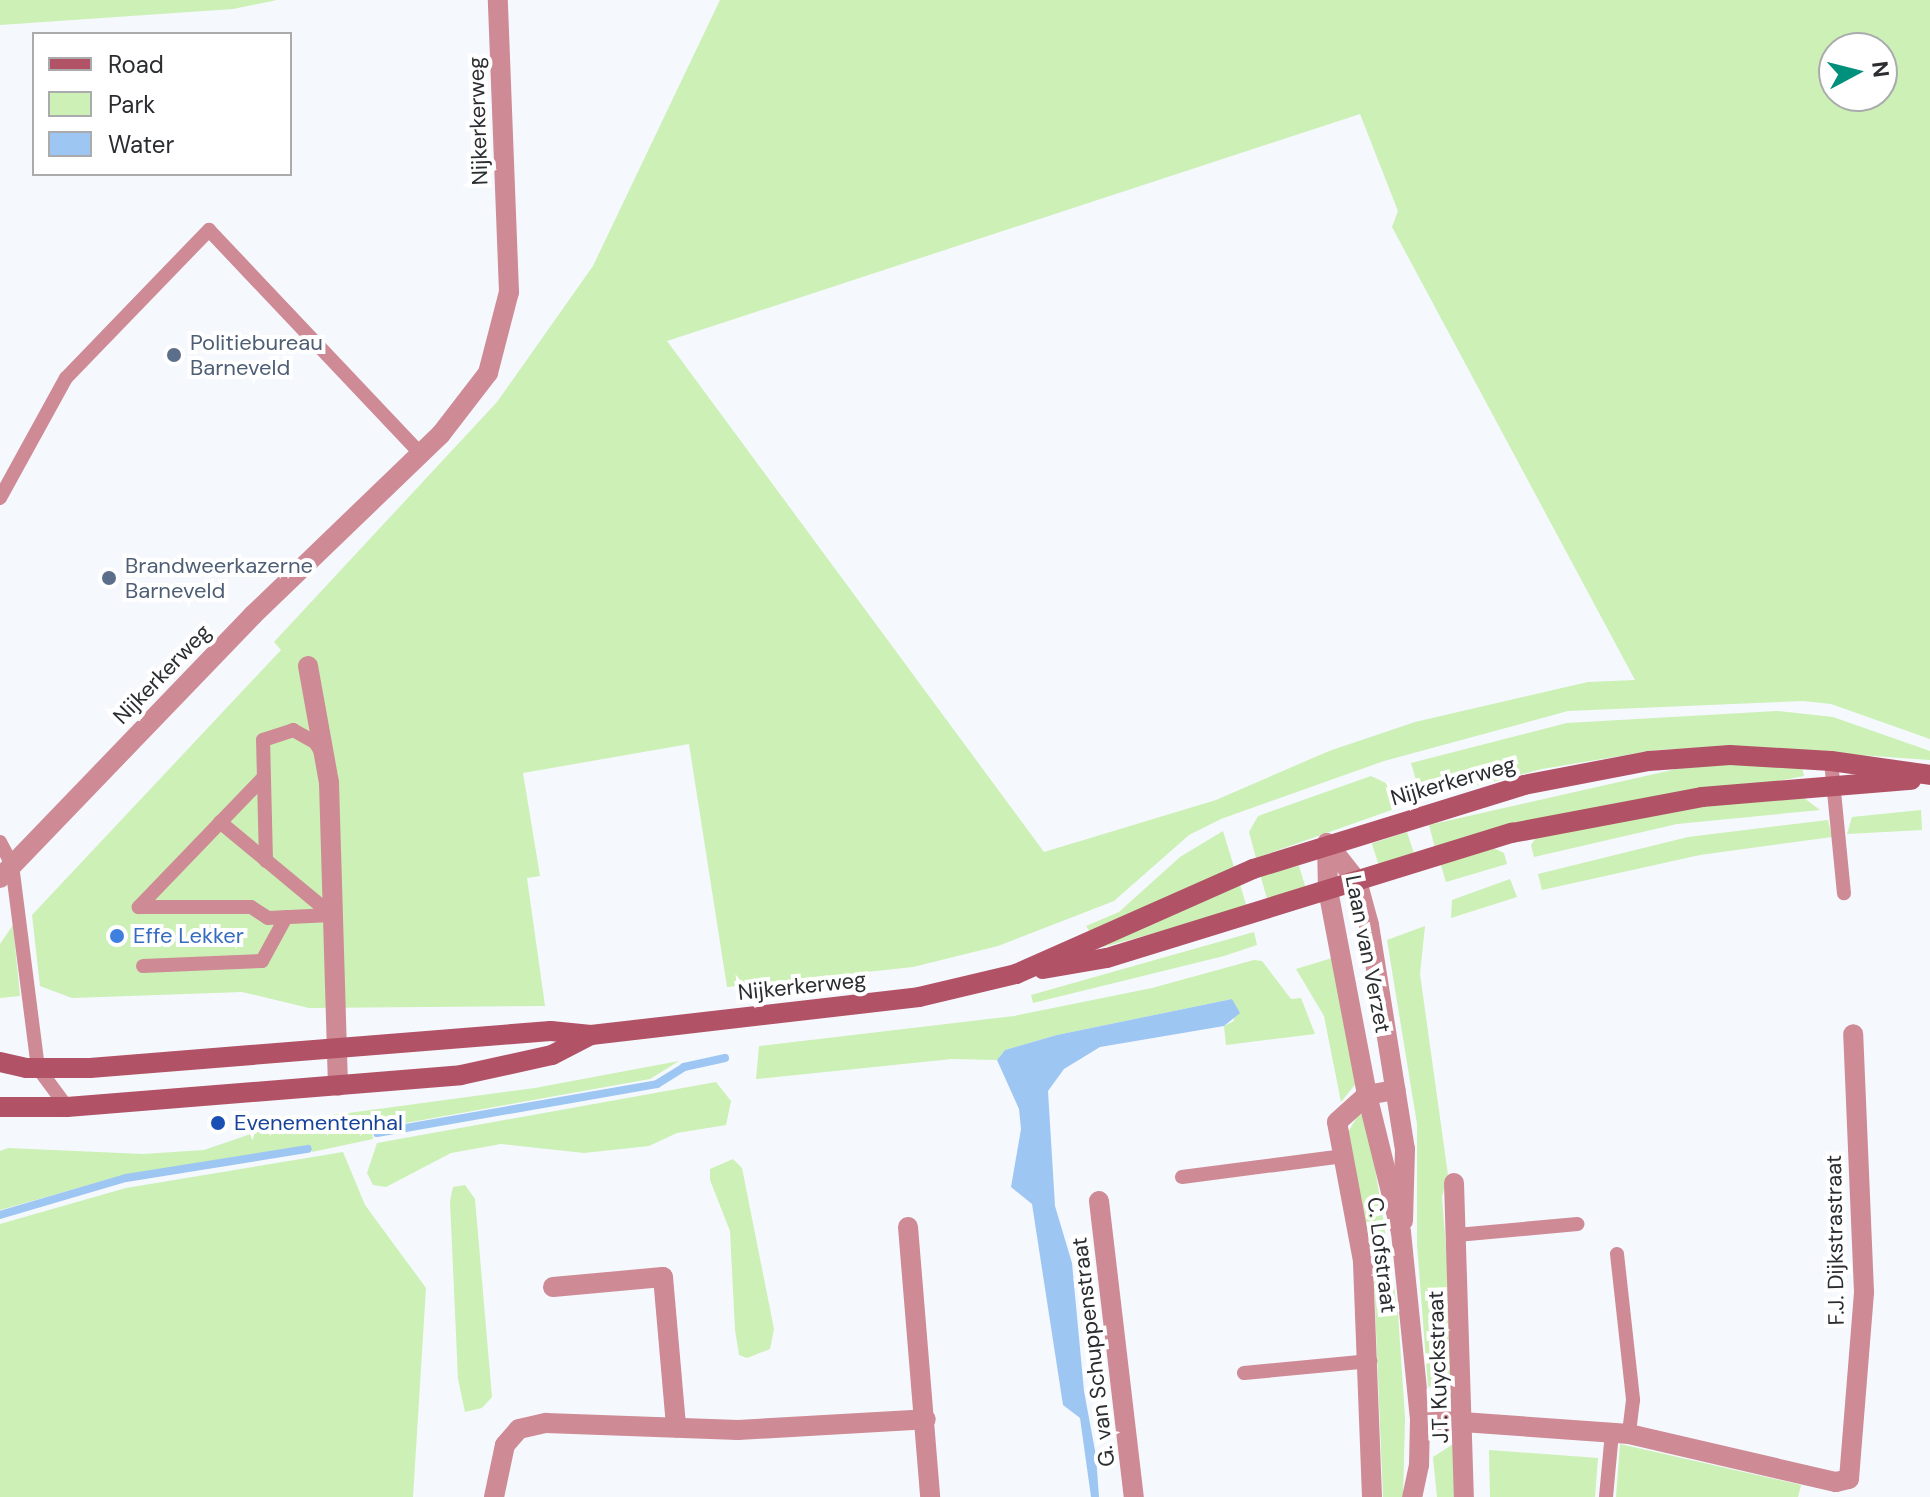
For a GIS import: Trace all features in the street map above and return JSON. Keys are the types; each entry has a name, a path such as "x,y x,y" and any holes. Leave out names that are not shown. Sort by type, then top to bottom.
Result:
{"street":[{"name":"Nijkerkerweg","path":"6,872 246,622 421,454 488,373 509,292 498,0"},
{"path":"308,666 324,757 338,1086"},
{"name":"Nijkerkerweg","path":"1016,974 1171,901 1327,843 1524,785 1649,761 1730,755 1831,761 1930,776"},
{"name":"Nijkerkerweg","path":"0,1073 32,1068 337,1050 551,1031 591,1035 919,997 1016,974 1107,958 1357,881 1571,820 1702,797 1834,790 1930,776"},
{"name":"Laan van Verzet","path":"1327,843 1357,881 1405,1149 1401,1232"},
{"name":"Laan van Verzet","path":"1327,843 1328,890 1367,1095 1401,1232 1420,1419 1419,1465 1412,1497"},
{"name":"F.J. Dijkstrastraat","path":"1621,1433 1836,1482 1851,1473 1864,1292 1853,1034"},
{"name":"Nijkerkerweg","path":"0,1107 67,1107 461,1075 552,1055 591,1035"},
{"name":"Nijkerkerweg","path":"0,1062 32,1068"},
{"path":"1367,1095 1396,1090"},
{"name":"C. Lofstraat","path":"1367,1095 1337,1122 1363,1261 1370,1361 1372,1497"},
{"name":"J.T. Kuyckstraat","path":"1454,1183 1466,1421 1464,1497"},
{"name":"G. van Schuppenstraat","path":"1099,1201 1134,1497"},
{"path":"908,1227 930,1497"},
{"path":"553,1287 663,1277 676,1427"},
{"path":"494,1497 505,1445 519,1429 546,1423 738,1430 926,1419"},
{"path":"1420,1419 1621,1433"},
{"name":"Laan van Verzet","path":"1419,1465 1427,1497"}],"lane":[{"path":"0,498 66,378 209,230 421,454"},
{"path":"266,861 263,740 278,732 305,735 324,757"},
{"path":"1831,761 1844,893"},
{"path":"262,779 139,907 251,907 268,918 332,915"},
{"path":"220,822 332,915"},
{"path":"0,842 32,1068 67,1107"},
{"path":"143,966 262,961 286,917"},
{"path":"1182,1177 1344,1156"},
{"path":"1457,1235 1577,1224"},
{"path":"1606,1497 1621,1433 1633,1400 1617,1254"},
{"path":"1244,1373 1370,1361"}],"green space":[{"path":"0,0 277,0 233,9 0,25"},
{"path":"720,0 1930,0 1930,739 1831,704 1803,701 1568,711 1384,761 1221,819 1189,835 1114,901 998,946 913,967 727,987 689,744 523,773 540,876 527,878 545,1006 309,1008 242,992 72,998 40,986 32,915 281,650 274,642 497,402 593,266","holes":["1360,114 1398,211 1392,227 1635,680 1588,682 1415,722 1329,751 1216,800 1044,852 667,341"]},
{"path":"1777,711 1833,717 1930,751 1930,760 1734,746 1656,750 1542,769 1422,800 1411,763 1567,723"},
{"path":"1703,763 1802,767 1804,776 1435,848 1429,825"},
{"path":"1371,776 1394,787 1400,807 1256,858 1249,832 1258,816"},
{"path":"1804,798 1820,810 1677,824 1534,857 1531,845 1538,835 1691,805"},
{"path":"1921,810 1922,830 1847,834 1852,817"},
{"path":"1828,820 1832,837 1700,855 1542,890 1538,874 1688,837"},
{"path":"1223,831 1234,867 1090,932 1086,926 1119,912 1180,857"},
{"path":"1407,832 1414,854 1379,865 1372,843"},
{"path":"1491,847 1504,853 1507,864 1446,882 1440,862"},
{"path":"1299,866 1306,889 1268,902 1260,874"},
{"path":"1510,879 1517,897 1451,918 1452,900"},
{"path":"1239,881 1247,908 1102,945"},
{"path":"13,925 20,996 0,998 0,944"},
{"path":"1425,926 1420,974 1448,1175 1442,1197 1458,1401 1428,1386 1417,1244 1417,1124 1387,940"},
{"path":"1254,932 1257,945 1224,956 1033,1003 1031,995"},
{"path":"1332,958 1357,1082 1341,1102 1324,1016 1296,969"},
{"path":"1254,960 1262,961 1291,999 1301,998 1315,1034 1226,1045 1224,1026 1234,1021 1232,999 1057,1035 1005,1050 997,1060 952,1059 756,1079 759,1046 1014,1016 1152,988"},
{"path":"679,1061 650,1079 372,1129 373,1139 312,1152 310,1145 124,1175 0,1210 0,1151 8,1148 143,1154 204,1150 289,1121 535,1088"},
{"path":"716,1082 731,1101 726,1125 677,1133 649,1146 584,1153 501,1144 451,1153 386,1187 373,1185 367,1173 377,1143"},
{"path":"1359,1114 1367,1117 1398,1313 1405,1418 1403,1497 1383,1497 1374,1282 1348,1132"},
{"path":"343,1152 365,1205 426,1288 413,1497 0,1497 0,1224 126,1188"},
{"path":"733,1159 742,1168 774,1329 770,1349 747,1358 739,1355 735,1330 730,1231 710,1180 710,1169"},
{"path":"465,1185 475,1199 492,1397 482,1408 465,1412 458,1379 450,1201 453,1187"},
{"path":"1455,1443 1456,1497 1437,1497 1433,1457"},
{"path":"1620,1444 1801,1485 1798,1497 1616,1497"},
{"path":"1489,1450 1598,1458 1595,1497 1490,1497"}],"water":[{"path":"1232,999 1240,1013 1224,1026 1100,1047 1064,1069 1048,1091 1055,1206 1072,1263 1084,1391 1096,1456 1099,1497 1091,1497 1080,1418 1063,1405 1032,1204 1011,1187 1021,1129 1019,1109 997,1060 1005,1050 1057,1035"}],"waterway":[{"path":"377,1133 657,1084 684,1067 725,1058"},
{"path":"0,1215 126,1178 308,1149"}],"place":[{"name":"Politiebureau Barneveld","path":"174,355"},
{"name":"Brandweerkazerne Barneveld","path":"109,578"},
{"name":"Effe Lekker","path":"117,936"},
{"name":"Evenementenhal","path":"218,1123"}]}
